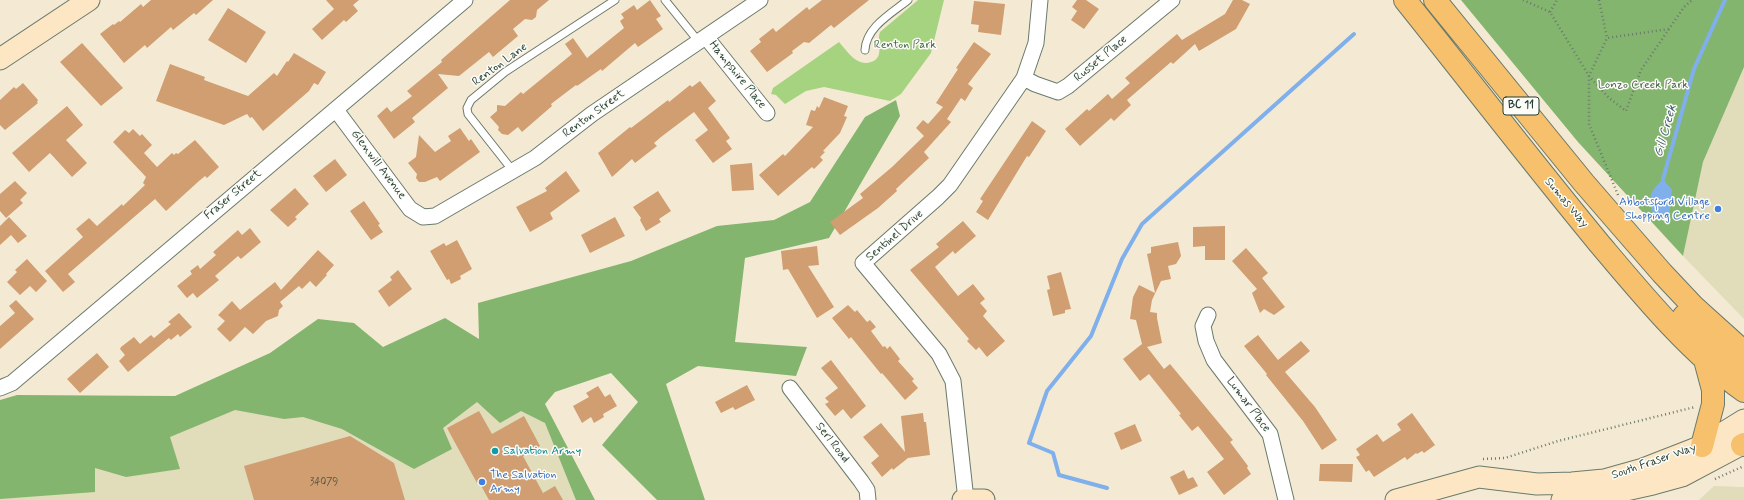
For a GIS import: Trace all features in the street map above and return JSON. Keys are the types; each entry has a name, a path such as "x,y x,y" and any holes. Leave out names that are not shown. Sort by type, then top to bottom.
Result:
{"highway":[{"path":"1397,0 1444,49"},
{"name":"Sumas Way","path":"1405,0 1534,164 1637,288 1705,360 1744,391"},
{"name":"BC 11","path":"1435,0 1584,183 1662,273 1694,307 1744,352"},
{"path":"1534,164 1594,222 1705,337 1744,371"},
{"path":"1702,446 1713,404 1713,390 1705,360"}],"main road":[{"path":"0,59 88,0"},
{"name":"South Fraser Way","path":"1578,500 1602,491 1643,469 1702,446 1744,420"},
{"name":"South Fraser Way","path":"1562,500 1682,476 1743,444"},
{"path":"1396,500 1479,468 1537,484 1572,483 1602,491"},
{"path":"963,500 984,500"}],"street":[{"name":"Fraser Street","path":"0,388 12,383 465,0"},
{"name":"Renton Street","path":"423,217 436,216 535,158 592,114 760,0"},
{"name":"Sentinel Drive","path":"966,500 953,381 939,354 863,262 950,185 1024,78 1036,44 1040,0"},
{"name":"Russet Place","path":"1024,78 1035,84 1058,92 1068,86 1172,0"},
{"name":"Hampshire Place","path":"703,40 767,113"},
{"name":"Glenwill Avenue","path":"336,110 410,209 423,217"},
{"name":"Lumar Place","path":"1208,315 1203,326 1206,341 1214,360 1270,434 1286,500"},
{"name":"Serl Road","path":"790,388 861,481 866,490 868,500"}],"lane":[{"name":"Renton Lane","path":"513,171 468,114 467,108 472,100 505,72 615,0"},
{"path":"665,0 703,40"},
{"path":"865,50 866,43 872,30 908,0"}],"path":[{"path":"1522,0 1550,12 1589,76 1609,98 1626,111 1640,70 1684,7 1692,0"},
{"path":"1550,12 1557,0"},
{"path":"1599,0 1607,38 1589,76 1589,124 1620,201"},
{"path":"1607,38 1669,28"},
{"path":"1479,468 1558,441 1700,406"},
{"path":"1714,479 1744,466"}],"shaded area":[{"name":"Abbotsford Village Shopping Centre","path":"1744,67 1744,319 1683,256 1703,162"},
{"path":"486,369 545,411 581,500 0,500 0,423"},
{"path":"1714,486 1744,487 1744,500 1699,500"}],"green space":[{"name":"Renton Park","path":"918,0 944,0 931,53 901,94 890,101 824,87 806,91 785,104 776,95 771,94 773,88 839,42 849,54 857,60 866,63 874,61 879,54 880,32"},
{"name":"Lonzo Creek Park","path":"1461,0 1744,0 1744,67 1703,162 1683,256 1578,142"},
{"path":"896,100 900,116 829,238 745,258 735,342 807,347 796,376 698,366 666,384 705,500 657,500 602,445 638,402 611,373 555,392 545,404 595,500 576,500 545,423 521,411 500,423 477,402 443,428 452,449 414,469 342,429 303,417 284,419 235,410 170,437 180,469 126,477 95,468 95,492 0,499 0,400 17,395 175,396 270,353 318,319 354,323 383,347 445,318 479,339 478,303 631,261 717,226 774,220 810,202 865,117"}],"water":[{"path":"1663,179 1672,190 1669,215 1655,219 1650,197 1654,189"}],"building":[{"path":"151,0 213,0 196,15 194,13 173,30 171,27 147,48 145,45 124,63 100,34 113,24 114,25 119,21 120,22 141,4 143,7"},
{"path":"326,0 359,0 353,5 358,11 346,22 344,20 322,40 312,29 334,9"},
{"path":"510,0 549,0 537,10 536,17 532,20 525,19 513,29 518,36 493,57 489,52 459,76 438,74 448,88 412,118 415,122 394,139 377,116 387,107 391,112 412,96 407,91 442,62 441,60"},
{"path":"650,0 661,16 656,19 663,29 638,47 635,43 602,71 601,69 577,86 576,85 551,104 552,106 522,132 518,127 508,135 502,134 498,130 499,127 490,117 497,111 497,105 505,106 521,92 523,94 572,54 565,44 573,38 587,58 624,28 620,21 624,18 621,14 634,5 637,10"},
{"path":"822,0 869,0 834,28 831,25 809,43 804,42 792,51 793,53 767,72 750,51 761,42 759,39 773,28 776,32 807,7 809,10"},
{"path":"1077,0 1086,0 1099,9 1084,29 1071,20 1077,11 1072,7"},
{"path":"1233,0 1242,0 1250,4 1236,29 1199,51 1195,44 1173,64 1171,62 1127,100 1131,105 1114,121 1111,118 1080,146 1065,129 1087,109 1089,111 1108,94 1112,99 1130,83 1125,78 1177,34 1182,40 1225,14"},
{"path":"974,1 1005,4 1001,35 978,32 979,25 971,24"},
{"path":"228,8 266,32 246,63 208,40"},
{"path":"974,42 991,54 968,84 973,88 965,101 961,98 947,119 951,122 924,152 929,158 878,208 840,235 830,222 863,198 860,194 892,167 924,136 916,128 923,120 928,124 943,107 936,103 958,69 956,68"},
{"path":"82,43 123,88 101,106 60,62"},
{"path":"294,53 326,72 318,85 314,83 309,91 263,131 252,117 250,118 247,114 224,125 156,101 170,64 205,77 204,80 248,96 274,73 277,76"},
{"path":"700,81 716,101 708,108 730,138 726,141 732,149 713,163 695,140 708,130 694,112 654,143 657,146 635,163 632,159 612,177 598,153 630,127 631,128 668,100 669,102 690,85 692,87"},
{"path":"23,83 38,100 38,103 5,130 0,125 0,100 14,87 16,89"},
{"path":"824,97 848,106 844,116 847,117 840,133 823,151 825,152 820,157 823,160 814,169 812,167 778,196 759,175 783,154 785,156 813,127 806,125 811,110 815,111 817,106 819,108"},
{"path":"67,106 83,125 66,140 87,163 72,177 50,153 29,172 12,153"},
{"path":"1032,121 1046,131 1029,157 1027,156 988,220 976,212 983,201 980,199"},
{"path":"460,128 469,141 471,139 480,152 440,181 437,177 425,182 419,182 416,178 417,174 408,163 416,157 419,135 435,152 451,141 448,136"},
{"path":"133,129 140,136 142,134 152,145 144,153 157,167 172,153 174,155 176,153 178,154 195,140 219,167 207,178 205,176 166,211 155,199 68,274 75,282 63,292 45,271 83,237 76,229 89,218 97,226 122,204 123,206 145,185 143,183 146,177 113,142 125,130 129,133"},
{"path":"335,159 347,175 326,192 313,176"},
{"path":"752,163 754,190 732,191 730,165"},
{"path":"566,171 580,191 550,213 553,219 530,232 516,207 547,191 545,188"},
{"path":"15,181 27,193 20,200 23,203 6,218 0,211 0,194"},
{"path":"295,188 309,204 295,217 297,219 288,227 270,210"},
{"path":"658,191 671,211 659,219 661,222 646,231 640,220 641,218 633,207"},
{"path":"364,201 380,224 378,225 383,232 371,240 350,211"},
{"path":"9,217 27,236 18,243 11,235 0,245 0,226"},
{"path":"615,217 625,236 590,253 581,235"},
{"path":"963,221 976,236 955,254 953,251 935,267 958,296 973,284 985,299 980,303 987,311 983,316 1005,341 987,357 979,347 976,350 967,341 969,339 910,270 939,247 936,244"},
{"path":"1225,226 1225,260 1205,260 1205,246 1193,247 1193,227"},
{"path":"250,228 261,242 241,259 238,256 215,276 219,280 197,298 193,293 187,298 177,286 192,274 190,271 198,265 200,269 216,255 213,252 238,230 242,235"},
{"path":"457,240 472,269 460,276 461,279 451,284 449,279 447,280 430,251 444,243 446,246"},
{"path":"1178,242 1181,256 1176,264 1168,266 1171,279 1161,281 1152,300 1150,312 1157,313 1162,343 1147,347 1164,369 1170,364 1233,440 1230,442 1248,466 1247,468 1251,474 1224,495 1207,472 1224,459 1198,426 1192,431 1179,415 1181,414 1149,374 1140,381 1123,359 1142,344 1136,320 1130,319 1133,297 1139,285 1155,293 1147,254 1151,253 1151,247"},
{"path":"817,246 819,265 808,266 834,307 817,318 788,269 783,270 781,251"},
{"path":"1246,248 1268,273 1262,278 1285,307 1274,315 1264,309 1260,313 1252,293 1257,289 1232,261"},
{"path":"318,250 334,265 316,287 310,281 302,289 299,286 280,302 283,306 279,310 278,316 266,321 253,334 245,327 230,342 217,329 225,321 218,315 232,301 240,310 275,282 281,290"},
{"path":"27,259 47,281 36,292 30,286 20,295 7,282 17,272 15,270"},
{"path":"398,270 412,289 389,307 378,291 392,280 390,277"},
{"path":"1061,272 1071,309 1065,310 1065,313 1053,316 1047,290 1050,289 1047,276"},
{"path":"16,300 34,319 0,349 0,326 15,313 9,306"},
{"path":"848,305 855,312 857,310 867,322 870,320 876,327 871,331 883,347 885,346 887,349 890,346 900,359 898,361 914,379 912,381 918,388 905,400 882,373 881,374 851,337 849,339 832,318"},
{"path":"179,313 192,327 180,337 178,334 171,340 169,338 128,372 119,361 125,355 120,349 121,347 134,337 140,344 151,335 154,338 171,324 168,322"},
{"path":"1258,335 1278,360 1301,341 1310,351 1285,372 1315,407 1337,440 1322,450 1303,421 1244,346"},
{"path":"97,353 109,367 80,393 67,379"},
{"path":"831,360 866,406 851,419 843,409 835,416 825,404 829,402 825,398 838,388 821,368"},
{"path":"747,385 755,400 735,410 733,407 721,413 715,402"},
{"path":"598,386 605,397 610,394 617,406 603,414 604,417 594,423 591,417 582,423 573,406 589,397 586,393"},
{"name":"Salvation Army","path":"479,411 492,434 524,416 540,446 523,456 543,493 555,486 563,500 489,500 479,482 477,483 447,428"},
{"path":"923,413 924,422 926,422 930,455 908,458 893,470 892,468 882,477 871,463 879,456 863,437 881,423 905,452 901,416"},
{"path":"1412,413 1435,445 1424,453 1422,451 1417,454 1416,453 1407,460 1405,457 1374,477 1369,470 1366,472 1356,457 1360,455 1356,449 1377,434 1383,442 1401,430 1397,424"},
{"path":"1135,424 1142,441 1121,450 1114,433"},
{"path":"350,436 394,463 405,500 254,500 244,466"},
{"path":"1320,464 1353,464 1352,482 1319,481"},
{"path":"1184,470 1188,479 1193,477 1198,486 1179,495 1170,477"}],"waterway":[{"name":"Gill Creek","path":"1663,179 1694,69 1725,0"},
{"path":"1107,488 1059,475 1053,453 1029,443 1047,391 1091,336 1122,259 1142,224 1354,34"}],"place":[{"name":"Abbotsford Village Shopping Centre","path":"1718,209"},
{"name":"Salvation Army","path":"495,451"},
{"name":"The Salvation Army","path":"482,482"}]}
